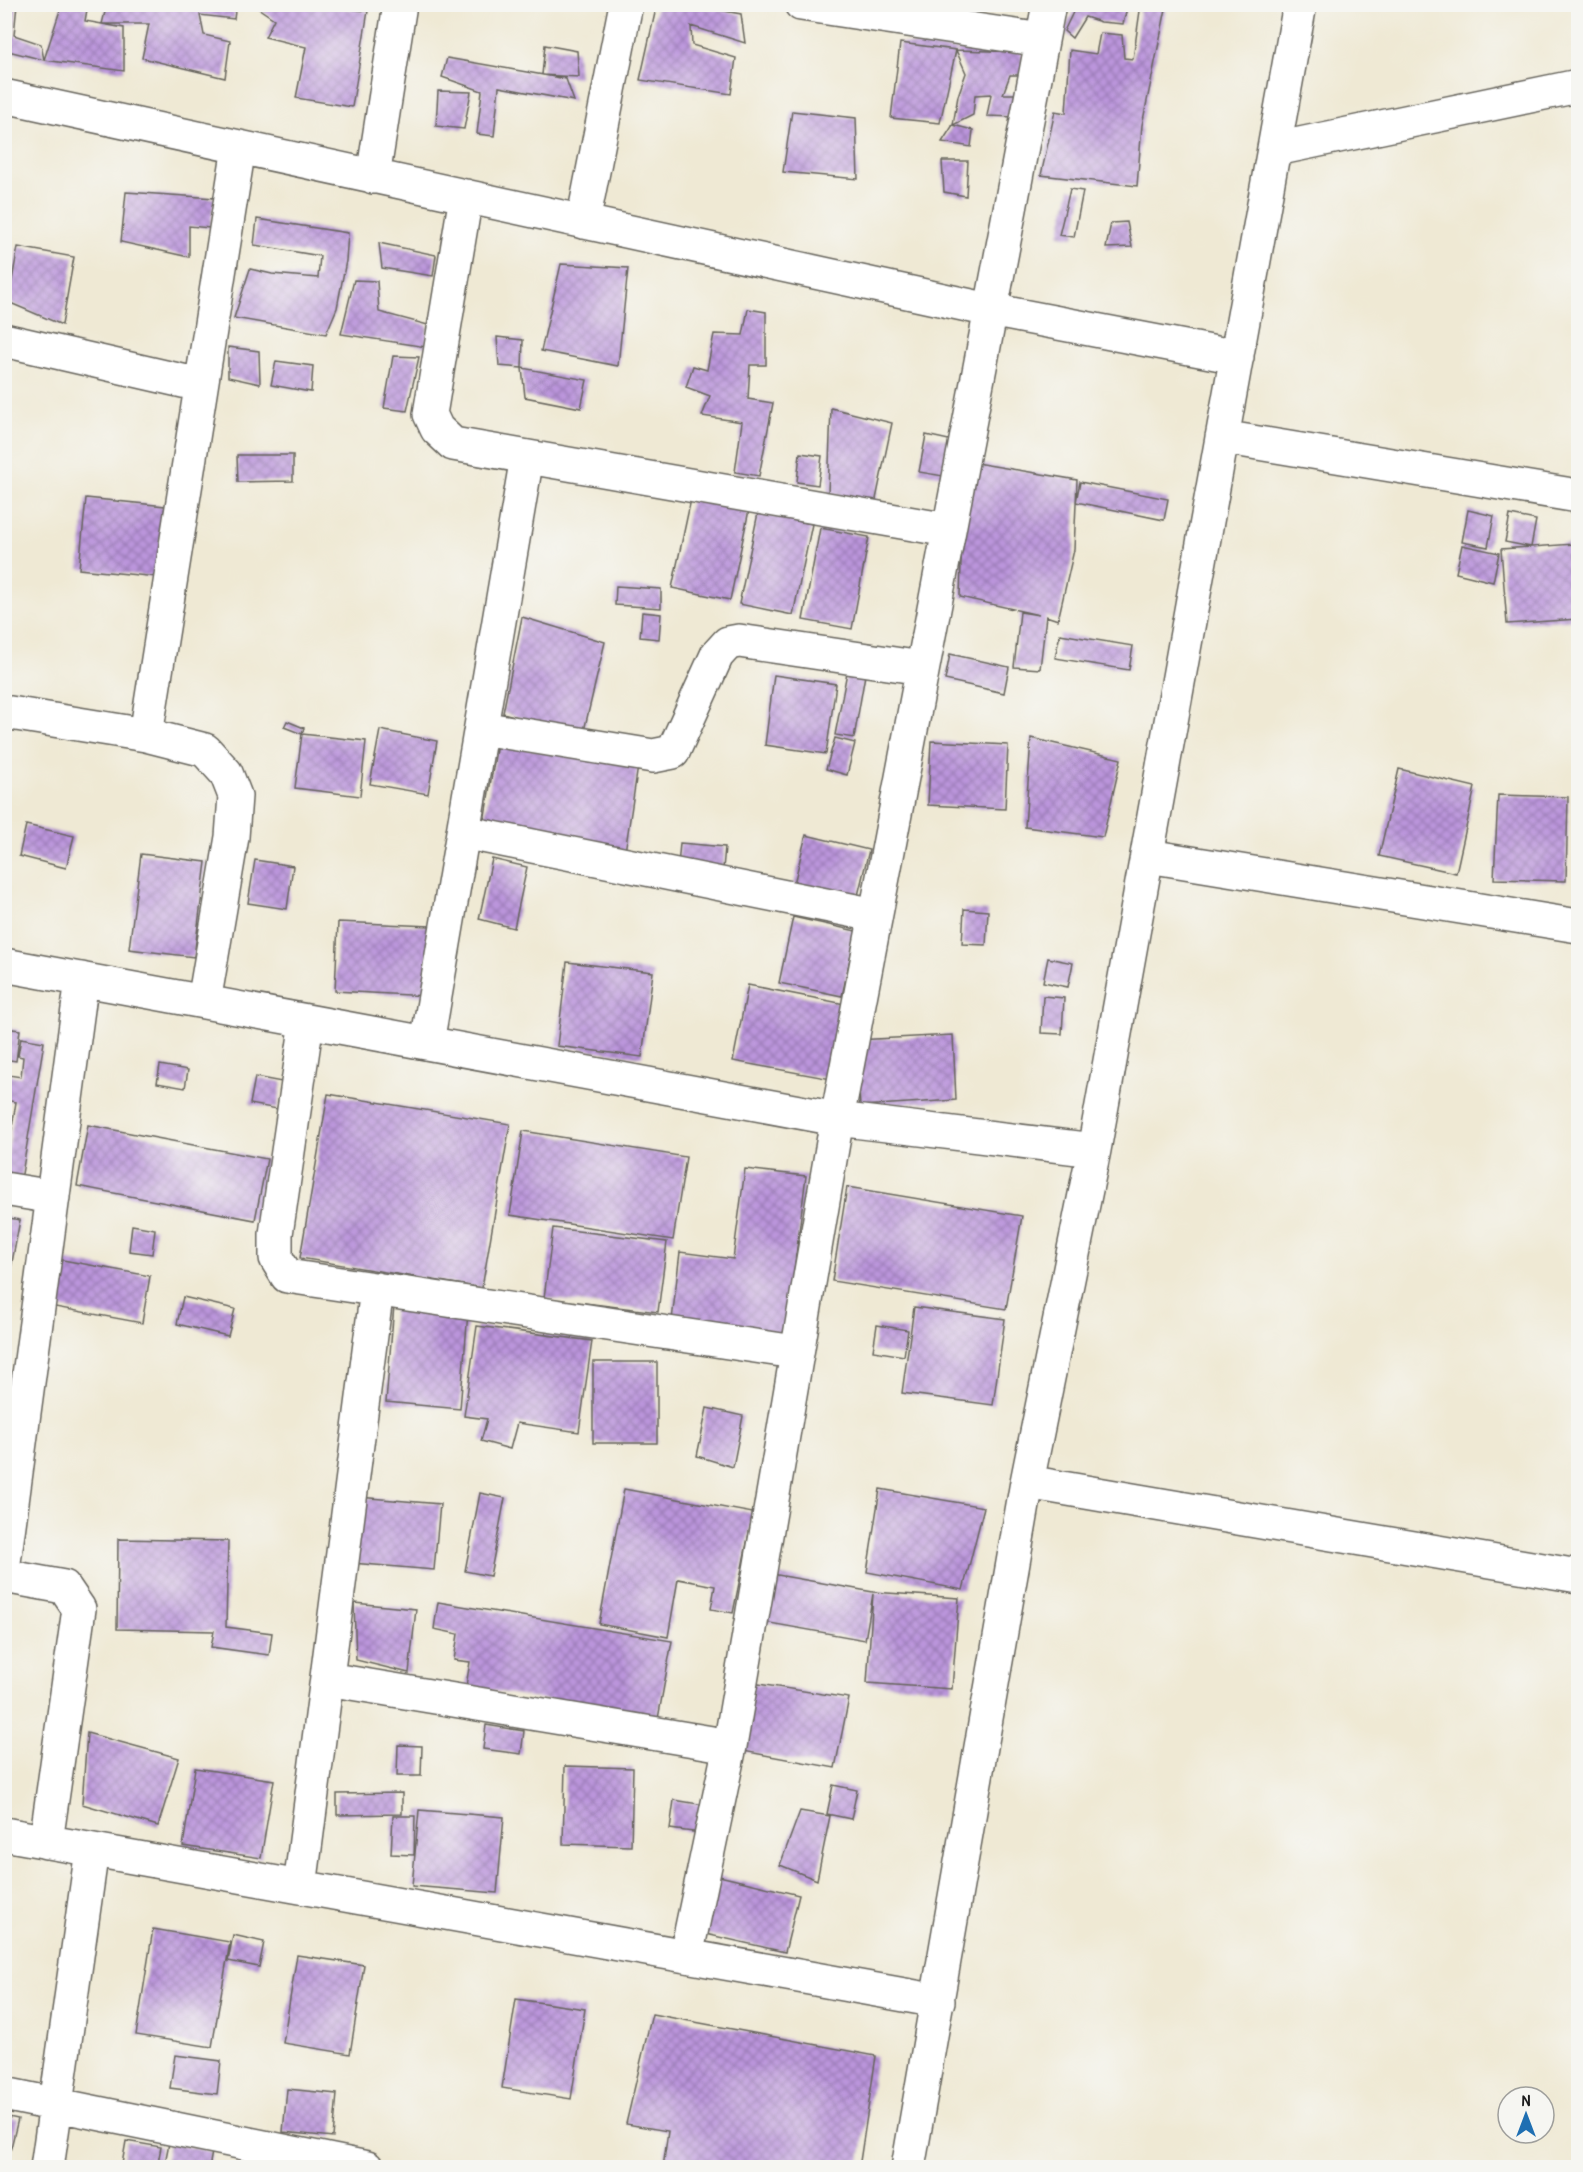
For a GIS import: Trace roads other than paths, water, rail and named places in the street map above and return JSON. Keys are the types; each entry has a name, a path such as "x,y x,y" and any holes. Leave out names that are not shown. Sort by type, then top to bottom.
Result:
{"street":[{"path":"373,177 400,4"},
{"path":"583,222 626,4"},
{"path":"801,4 1042,40"},
{"path":"686,1956 730,1746 795,1352 837,1119 1049,4"},
{"path":"908,2168 1027,1482 1094,1150 1276,149 1300,4"},
{"path":"1276,149 1578,86"},
{"path":"4,96 990,310 1237,357"},
{"path":"146,735 239,147"},
{"path":"466,196 430,414 437,429 453,444 948,530"},
{"path":"4,340 200,385"},
{"path":"1222,437 1578,496"},
{"path":"427,1043 527,457"},
{"path":"480,728 654,756 673,752 717,655 728,644 739,641 922,668"},
{"path":"4,712 146,735 205,750 226,773 235,796 232,837 204,1002"},
{"path":"463,832 875,915"},
{"path":"1148,855 1578,927"},
{"path":"4,965 837,1119 1094,1150"},
{"path":"4,1562 82,979"},
{"path":"307,1021 276,1234 276,1258 287,1275 795,1352"},
{"path":"4,1189 53,1197"},
{"path":"300,1887 377,1289"},
{"path":"1027,1482 1578,1576"},
{"path":"4,1576 64,1587 79,1609 46,1842"},
{"path":"327,1679 730,1746"},
{"path":"4,1834 938,2001"},
{"path":"47,2168 92,1850"},
{"path":"4,2094 56,2103 304,2161 367,2168"}]}
